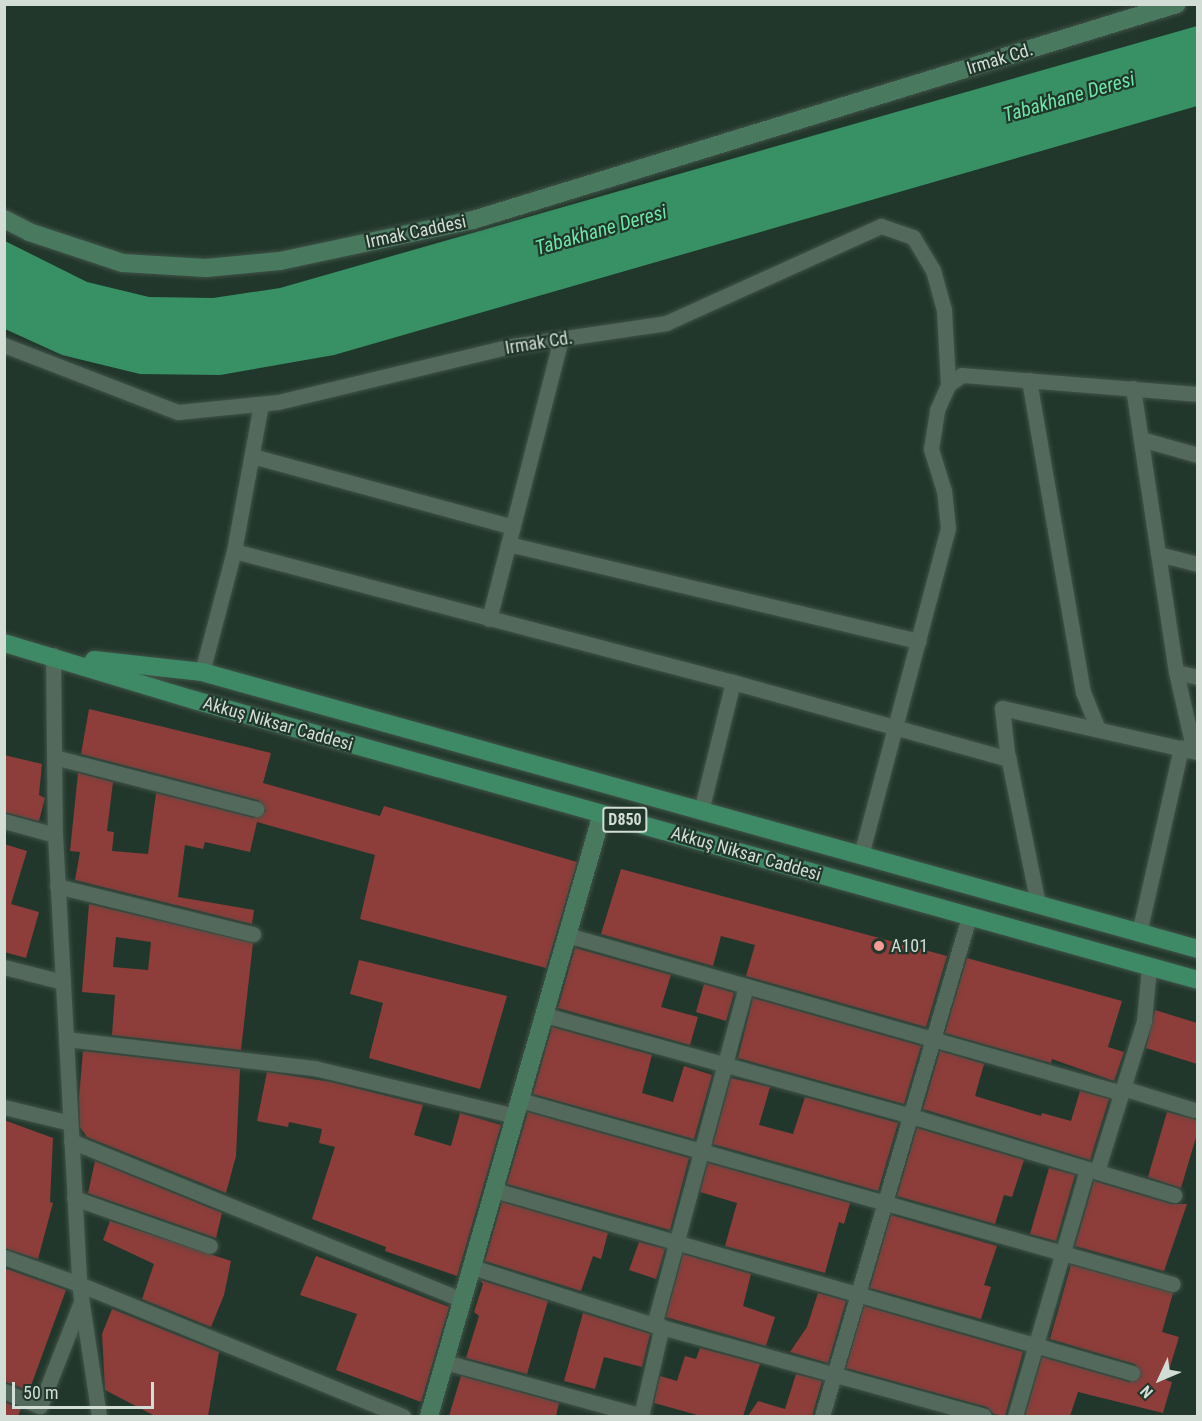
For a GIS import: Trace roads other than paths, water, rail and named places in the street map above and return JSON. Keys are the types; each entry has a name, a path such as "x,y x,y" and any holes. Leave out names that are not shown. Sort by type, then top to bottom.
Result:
{"main road":[{"name":"Akkuş Niksar Caddesi","path":"4,643 53,655 194,700 1197,980"},
{"name":"Akkuş Niksar Caddesi","path":"53,655 202,672 1197,949"}],"street":[{"name":"Irmak Cd.","path":"824,114 1177,4"},
{"name":"Irmak Caddesi","path":"4,219 29,232 123,263 206,268 280,261 473,220 824,114"},
{"name":"Irmak Cd.","path":"4,345 178,412 261,404 511,346 666,323 881,226 913,237 933,270 944,310 948,386"},
{"path":"489,619 561,339"},
{"path":"861,855 948,528 944,491 931,449 937,410 948,386 962,375 1197,394"},
{"path":"1029,380 1083,692 1098,729"},
{"path":"1133,388 1176,672 1191,751 1139,933"},
{"path":"202,672 234,551 261,404"},
{"path":"1140,439 1197,455"},
{"path":"252,456 513,527"},
{"path":"508,543 919,641"},
{"path":"234,551 897,726 1008,759"},
{"path":"1158,554 1197,564"},
{"path":"53,655 57,886 79,1284 99,1416"},
{"path":"1176,672 1197,677"},
{"path":"701,811 733,682"},
{"path":"1038,904 1008,759 1002,708 1191,751"},
{"path":"54,757 256,809"},
{"path":"429,1416 602,814"},
{"path":"4,821 55,835"},
{"path":"57,886 253,934"},
{"path":"822,1416 969,917"},
{"path":"567,935 1194,1110"},
{"path":"4,967 63,982"},
{"path":"1015,1416 1064,1254 1144,1021 1149,967"},
{"path":"445,1362 642,1416 675,1241 746,986"},
{"path":"544,1015 911,1116 1174,1195"},
{"path":"66,1039 314,1068 518,1108 700,1150 1173,1284"},
{"path":"4,1107 70,1123"},
{"path":"71,1141 463,1300"},
{"path":"494,1190 1132,1373"},
{"path":"74,1198 210,1246"},
{"path":"4,1257 79,1284 403,1416"},
{"path":"472,1267 658,1326 984,1416"},
{"path":"4,1391 40,1406 81,1301"}],"water":[{"name":"Tabakhane Deresi","path":"1197,26 1197,106 334,355 220,375 140,374 62,355 5,329 5,241 87,282 149,297 213,298 280,288"}],"place":[{"name":"A101","path":"879,946"}]}
